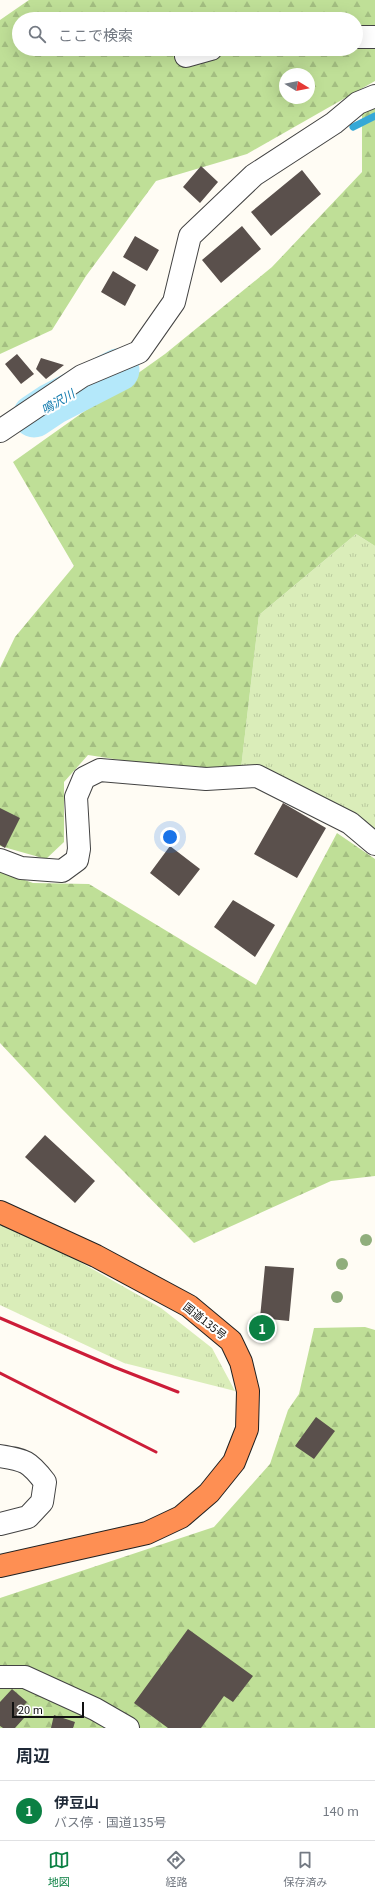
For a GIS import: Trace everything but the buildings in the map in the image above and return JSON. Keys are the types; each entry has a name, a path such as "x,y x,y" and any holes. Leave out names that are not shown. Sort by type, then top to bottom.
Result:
{"highway":[{"name":"国道135号","path":"0,1212 96,1256 189,1306 231,1341 241,1362 248,1391 248,1398 247,1429 234,1462 209,1493 182,1517 146,1533 0,1566"}],"lane":[{"path":"363,37 375,37"},
{"path":"0,431 82,376 139,352 174,302 190,236 254,175 334,123 358,103 375,96"},
{"path":"0,860 21,868 62,871 77,860 79,849 76,797 84,778 100,770 206,779 257,776 350,823 375,844"},
{"path":"0,1456 23,1460 36,1471 44,1482 42,1502 28,1517 0,1524"},
{"path":"0,1677 25,1677 95,1709 128,1728"}],"green space":[{"path":"29,0 375,0 375,81 247,154 156,181 86,276 52,330 0,354 0,20"},
{"path":"375,108 375,546 356,534 259,615 240,777 88,755 64,782 64,842 46,859 0,846 0,668 15,637 74,566 13,462 165,354 272,267 362,172 362,111"},
{"path":"356,534 375,546 375,835 240,777 259,615"},
{"path":"337,833 375,859 375,1176 331,1181 194,1243 61,1108 0,1043 0,871 33,883 89,884 256,985"},
{"path":"0,1222 59,1250 161,1308 212,1348 235,1391 124,1363 0,1305"},
{"path":"365,1327 375,1330 375,1728 0,1728 0,1598 214,1527 270,1464 288,1410 299,1394 314,1328"}],"waterway":[{"name":"鳴沢川","path":"353,127 375,116"},
{"name":"鳴沢川","path":"34,416 52,404 118,370"}],"railway":[{"path":"0,1318 114,1367 178,1392"},
{"path":"0,1373 156,1452"}],"place":[{"name":"伊豆山","path":"262,1328"}]}
